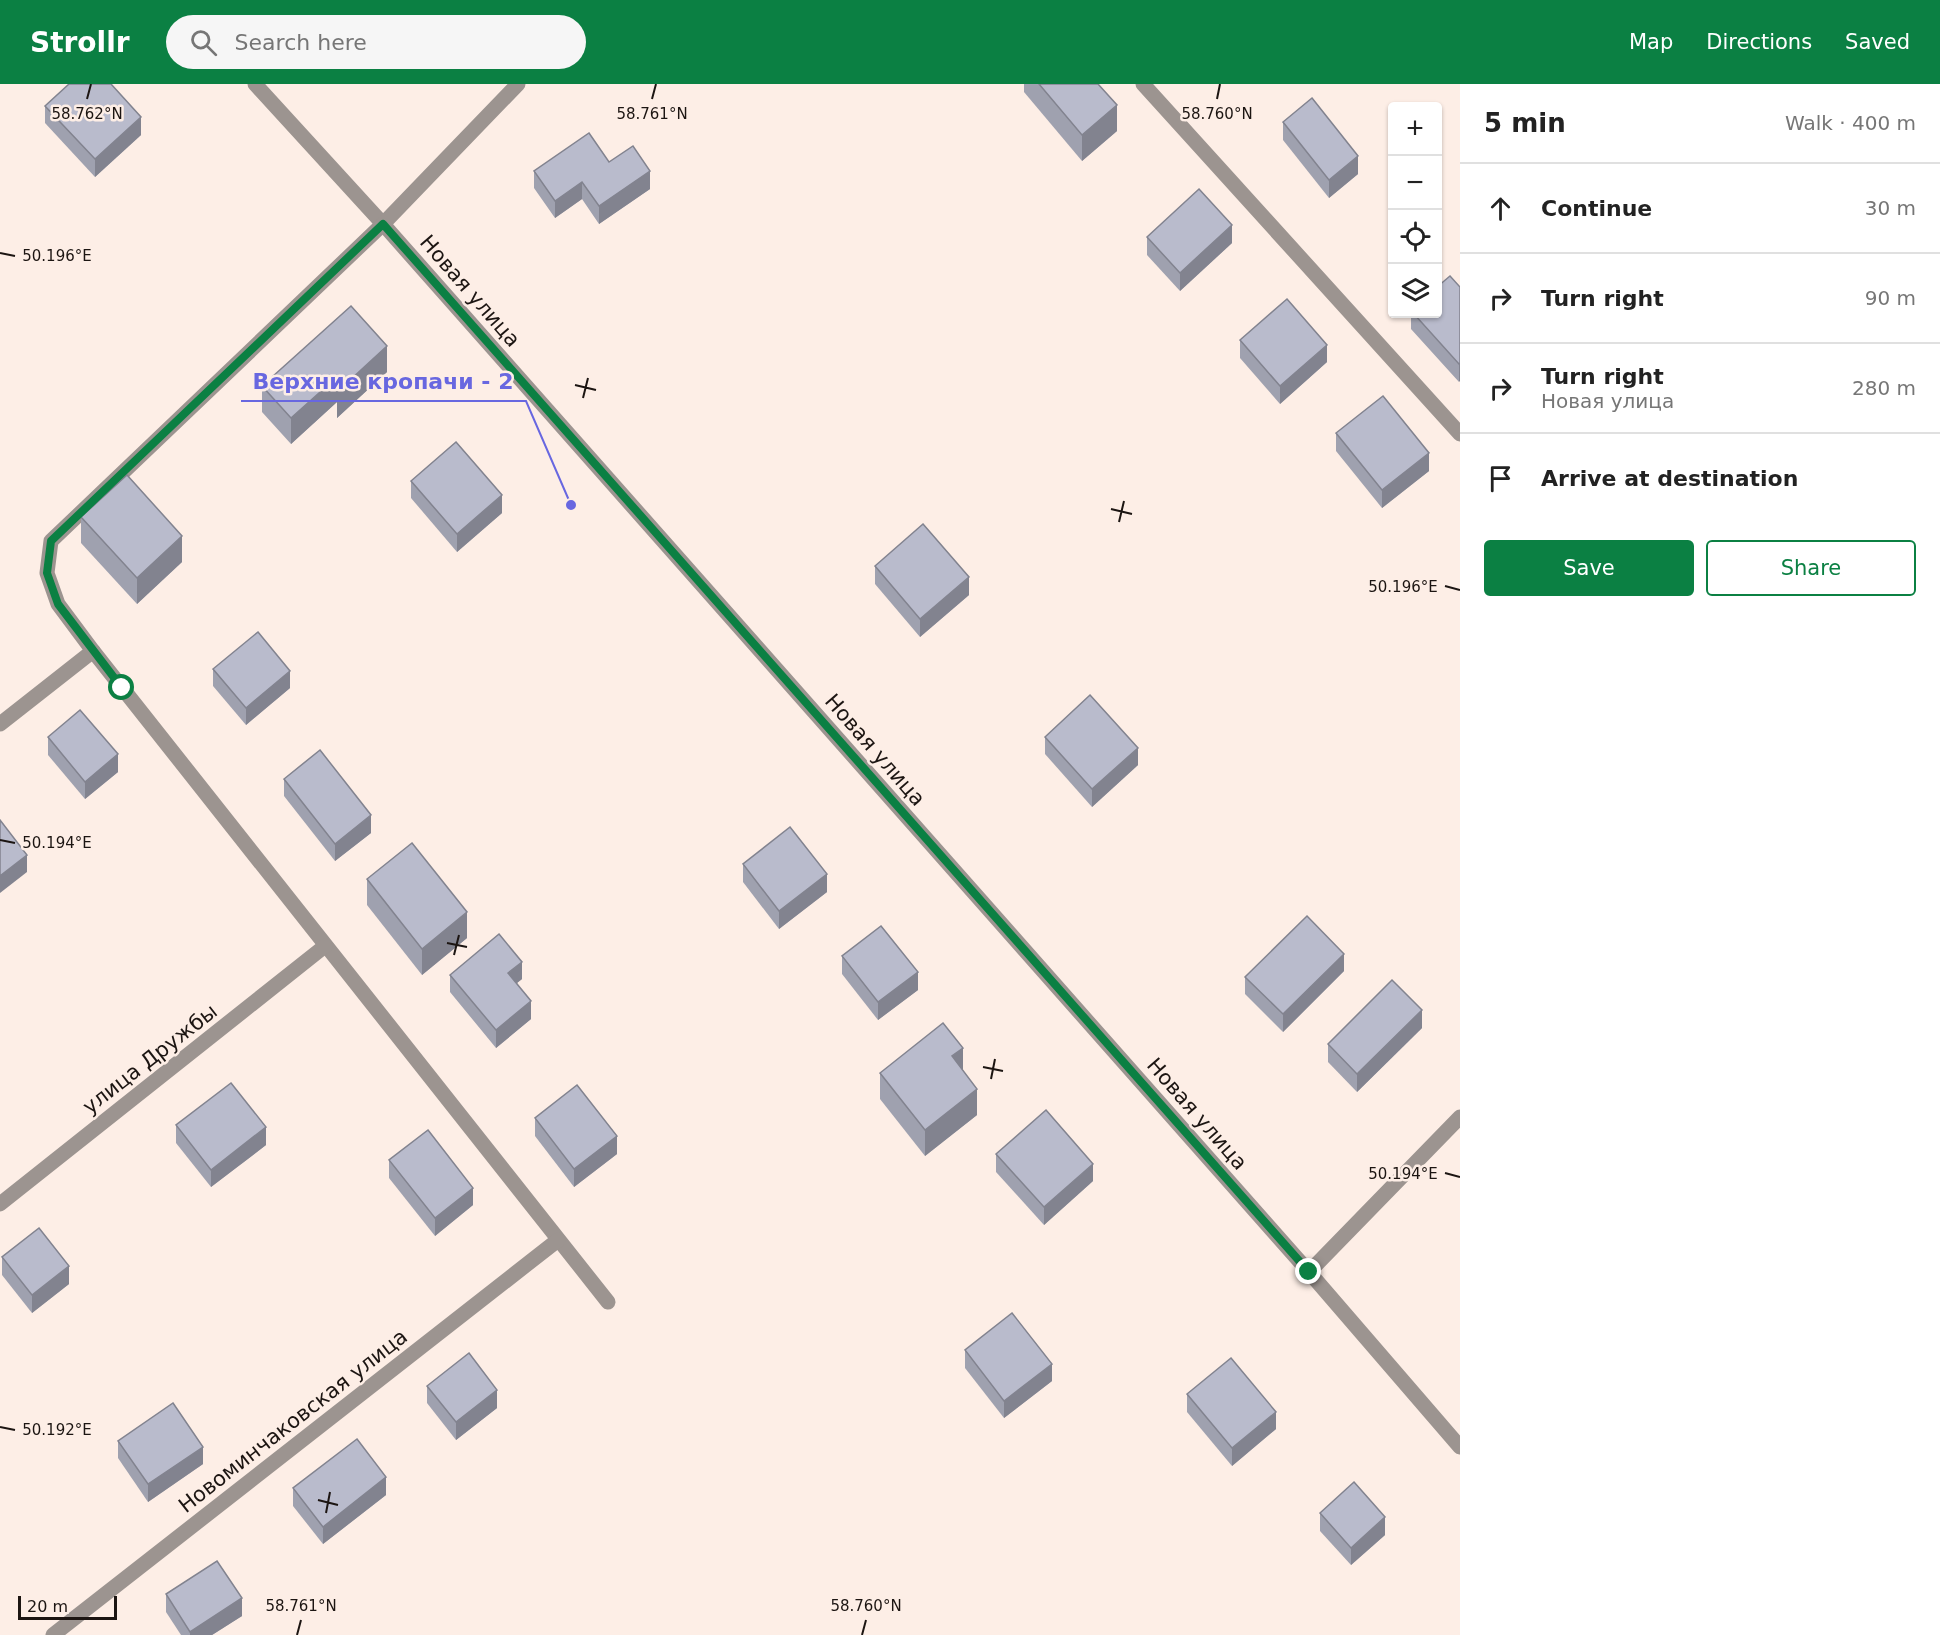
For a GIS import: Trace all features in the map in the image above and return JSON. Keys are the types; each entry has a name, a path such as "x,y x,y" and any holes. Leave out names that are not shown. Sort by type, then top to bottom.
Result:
{"street":[{"name":"Новая улица","path":"255,84 383,224 1309,1272 1460,1447"},
{"path":"518,84 383,224 51,541 47,573 58,604 93,651 608,1302"},
{"path":"1143,84 1460,435"},
{"path":"0,724 93,651"},
{"name":"улица Дружбы","path":"0,1204 326,946"},
{"path":"1309,1272 1460,1117"},
{"name":"Новоминчаковская улица","path":"53,1635 558,1240"}],"building":[{"path":"69,84 111,84 141,117 95,159 45,106"},
{"path":"1039,84 1098,84 1117,105 1082,135"},
{"path":"1312,98 1358,156 1329,180 1283,122"},
{"path":"589,133 609,162 633,146 650,171 599,206 582,182 555,201 534,171"},
{"path":"1199,189 1232,225 1180,273 1147,237"},
{"path":"1450,276 1460,287 1459,364 1418,318 1442,318 1442,283"},
{"path":"1287,299 1327,345 1280,386 1240,340"},
{"path":"351,306 387,346 337,392 338,376 291,418 262,386"},
{"path":"1383,396 1429,453 1382,490 1336,433"},
{"path":"456,442 502,495 457,534 411,481"},
{"path":"127,475 182,536 137,578 81,517"},
{"path":"923,524 969,577 920,619 875,566"},
{"path":"258,632 290,671 246,708 213,669"},
{"path":"1090,695 1138,748 1092,789 1045,737"},
{"path":"80,710 118,754 85,782 48,737"},
{"path":"320,750 371,815 335,844 284,779"},
{"path":"0,820 27,855 0,876"},
{"path":"790,827 827,874 779,911 743,864"},
{"path":"412,843 467,912 422,949 367,879"},
{"path":"1307,916 1344,954 1283,1014 1245,977"},
{"path":"881,926 918,972 878,1002 842,956"},
{"path":"499,934 522,962 508,973 531,1001 496,1030 450,975"},
{"path":"1392,980 1422,1010 1357,1074 1328,1044"},
{"path":"943,1023 963,1048 952,1056 977,1089 925,1130 880,1073"},
{"path":"231,1083 266,1127 211,1170 176,1125"},
{"path":"577,1085 617,1136 574,1169 535,1118"},
{"path":"1046,1110 1093,1164 1044,1207 996,1154"},
{"path":"428,1130 473,1188 435,1218 389,1160"},
{"path":"39,1228 69,1266 32,1295 2,1257"},
{"path":"1012,1313 1052,1364 1004,1401 965,1350"},
{"path":"469,1353 497,1390 456,1422 427,1386"},
{"path":"1231,1358 1276,1412 1232,1448 1187,1394"},
{"path":"173,1403 203,1447 148,1484 118,1441"},
{"path":"357,1439 386,1477 323,1527 293,1488"},
{"path":"1354,1482 1385,1517 1351,1548 1320,1513"},
{"path":"217,1561 242,1598 190,1632 166,1594"}],"place":[{"name":"Верхние кропачи - 2","path":"571,505"}],"route":[{"path":"122,688 58,604 47,573 51,541 383,224 1309,1272"}]}
